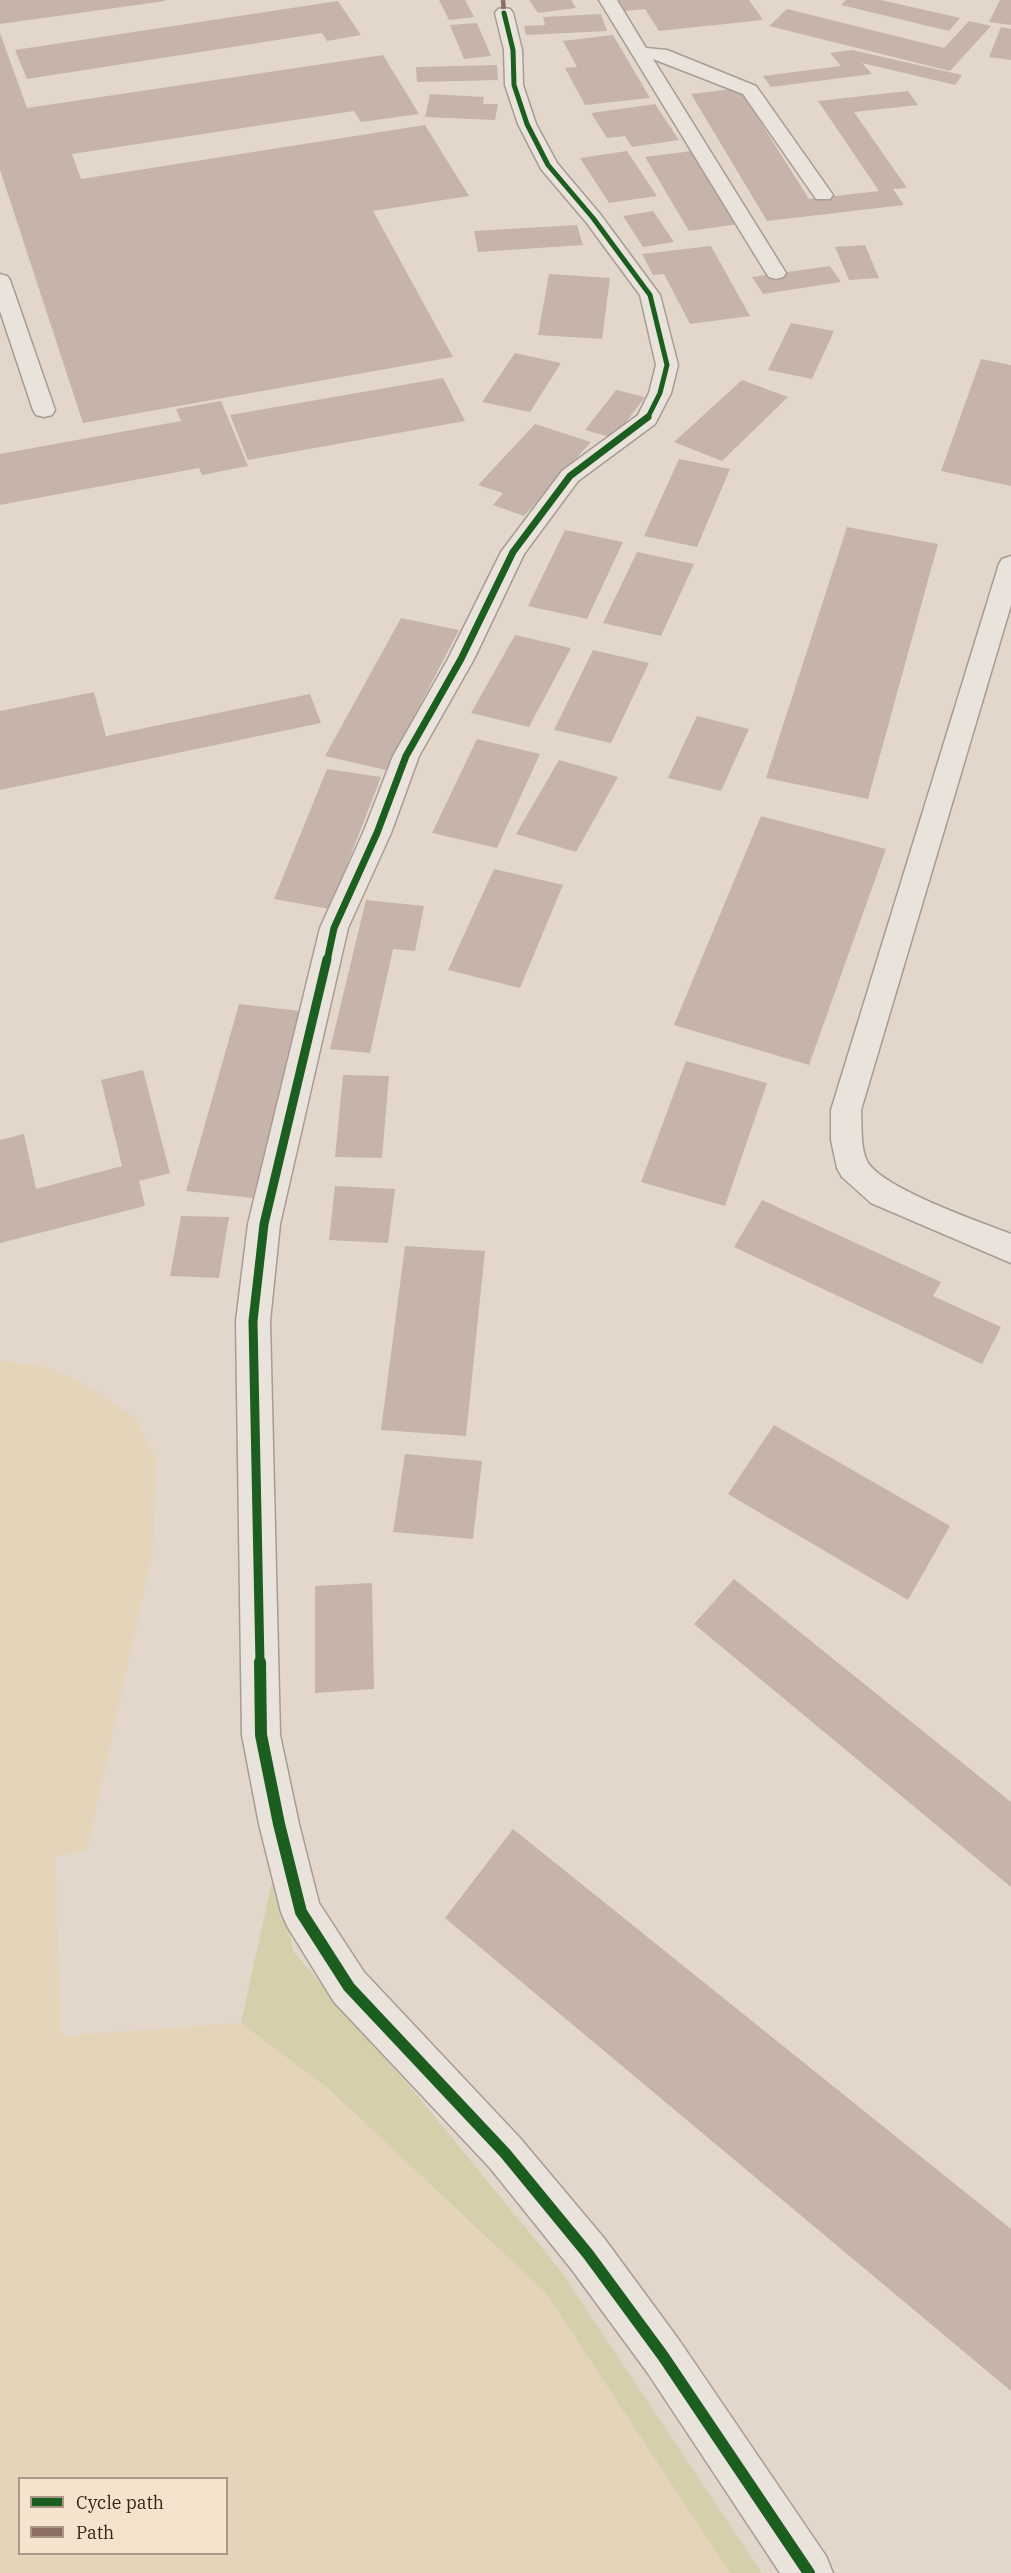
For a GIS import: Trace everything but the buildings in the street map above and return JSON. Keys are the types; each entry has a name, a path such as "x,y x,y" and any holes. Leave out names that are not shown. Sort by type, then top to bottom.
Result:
{"street":[{"path":"608,0 776,273"},
{"path":"504,13 513,50 514,85 526,124 548,165 593,218 650,295 667,365 660,393 647,419 570,476 513,552 461,659 406,756 377,833 334,928 264,1224 253,1321 261,1735 279,1824 301,1912 349,1987 505,2153 588,2254 663,2356 809,2573"},
{"path":"640,53 661,54 750,90 823,195"},
{"path":"0,280 44,410"},
{"path":"1011,564 846,1110 853,1168 882,1194 1011,1250"}],"shaded area":[{"path":"0,1361 45,1367 83,1382 136,1419 156,1457 153,1549 87,1850 55,1856 61,2036 241,2023 329,2089 546,2293 730,2573 0,2573"},
{"path":"275,1868 293,1951 416,2094 560,2270 762,2573 730,2573 546,2293 329,2089 241,2023"}],"marked path":[{"path":"503,0 504,13"}],"cycle path":[{"path":"504,13 513,50 514,85 527,124 548,165 593,218 650,295 667,365 660,393 647,419 570,476 513,552 461,659 406,756 377,833 334,928 264,1224 253,1321 261,1735 279,1824 301,1912 349,1987 505,2153 588,2254 663,2356 809,2573"}]}
